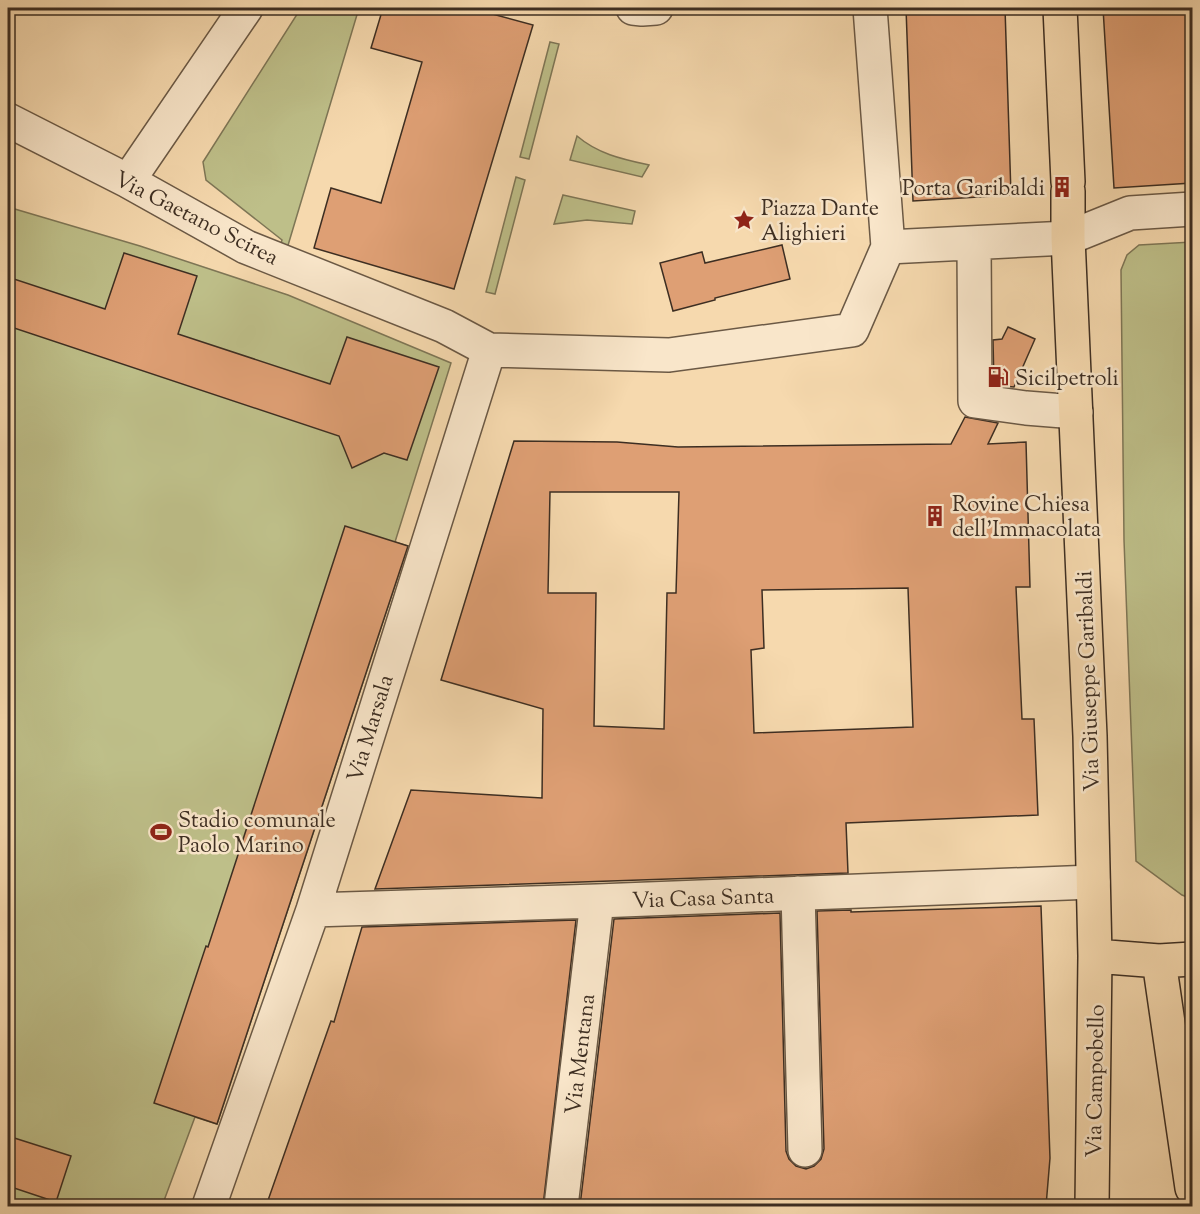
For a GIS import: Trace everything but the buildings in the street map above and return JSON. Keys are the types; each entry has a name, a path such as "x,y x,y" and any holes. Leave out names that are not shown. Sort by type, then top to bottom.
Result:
{"main road":[{"name":"Via Giuseppe Garibaldi","path":"1060,8 1090,736 1095,956"},
{"path":"1095,956 1159,961 1192,959"},
{"name":"Via Campobello","path":"1092,1206 1095,956"},
{"path":"1159,961 1192,1188"}],"street":[{"path":"128,181 246,8"},
{"path":"633,8 656,8"},
{"path":"489,351 669,356 852,330 888,247 870,8"},
{"name":"Via Gaetano Scirea","path":"8,120 128,181 246,247 444,326 489,351"},
{"path":"888,247 1068,238 1130,213 1192,209"},
{"path":"974,243 975,401 1026,408 1076,411"},
{"name":"Via Marsala","path":"209,1206 313,910 489,351"},
{"name":"Via Casa Santa","path":"313,910 1093,882"},
{"path":"798,893 805,1150"},
{"name":"Via Mentana","path":"561,1206 597,901"}],"green space":[{"path":"301,8 359,8 286,252 279,250 282,240 206,180 203,162"},
{"path":"550,42 559,44 529,159 520,157"},
{"path":"577,136 602,152 649,165 642,177 570,160"},
{"path":"516,177 525,180 495,294 486,292"},
{"path":"563,195 635,211 632,224 587,220 554,224"},
{"name":"Stadio comunale Paolo Marino","path":"8,207 140,246 288,295 451,363 395,542 408,546 217,1124 195,1117 162,1206 8,1206"},
{"path":"1192,242 1192,899 1182,895 1136,861 1124,540 1121,270 1127,255 1139,245"}],"place":[{"name":"Porta Garibaldi","path":"1062,187"},
{"name":"Piazza Dante Alighieri","path":"744,220"},
{"name":"Sicilpetroli","path":"998,377"},
{"name":"Rovine Chiesa dell'Immacolata","path":"935,516"},
{"name":"Stadio comunale Paolo Marino","path":"161,832"}]}
